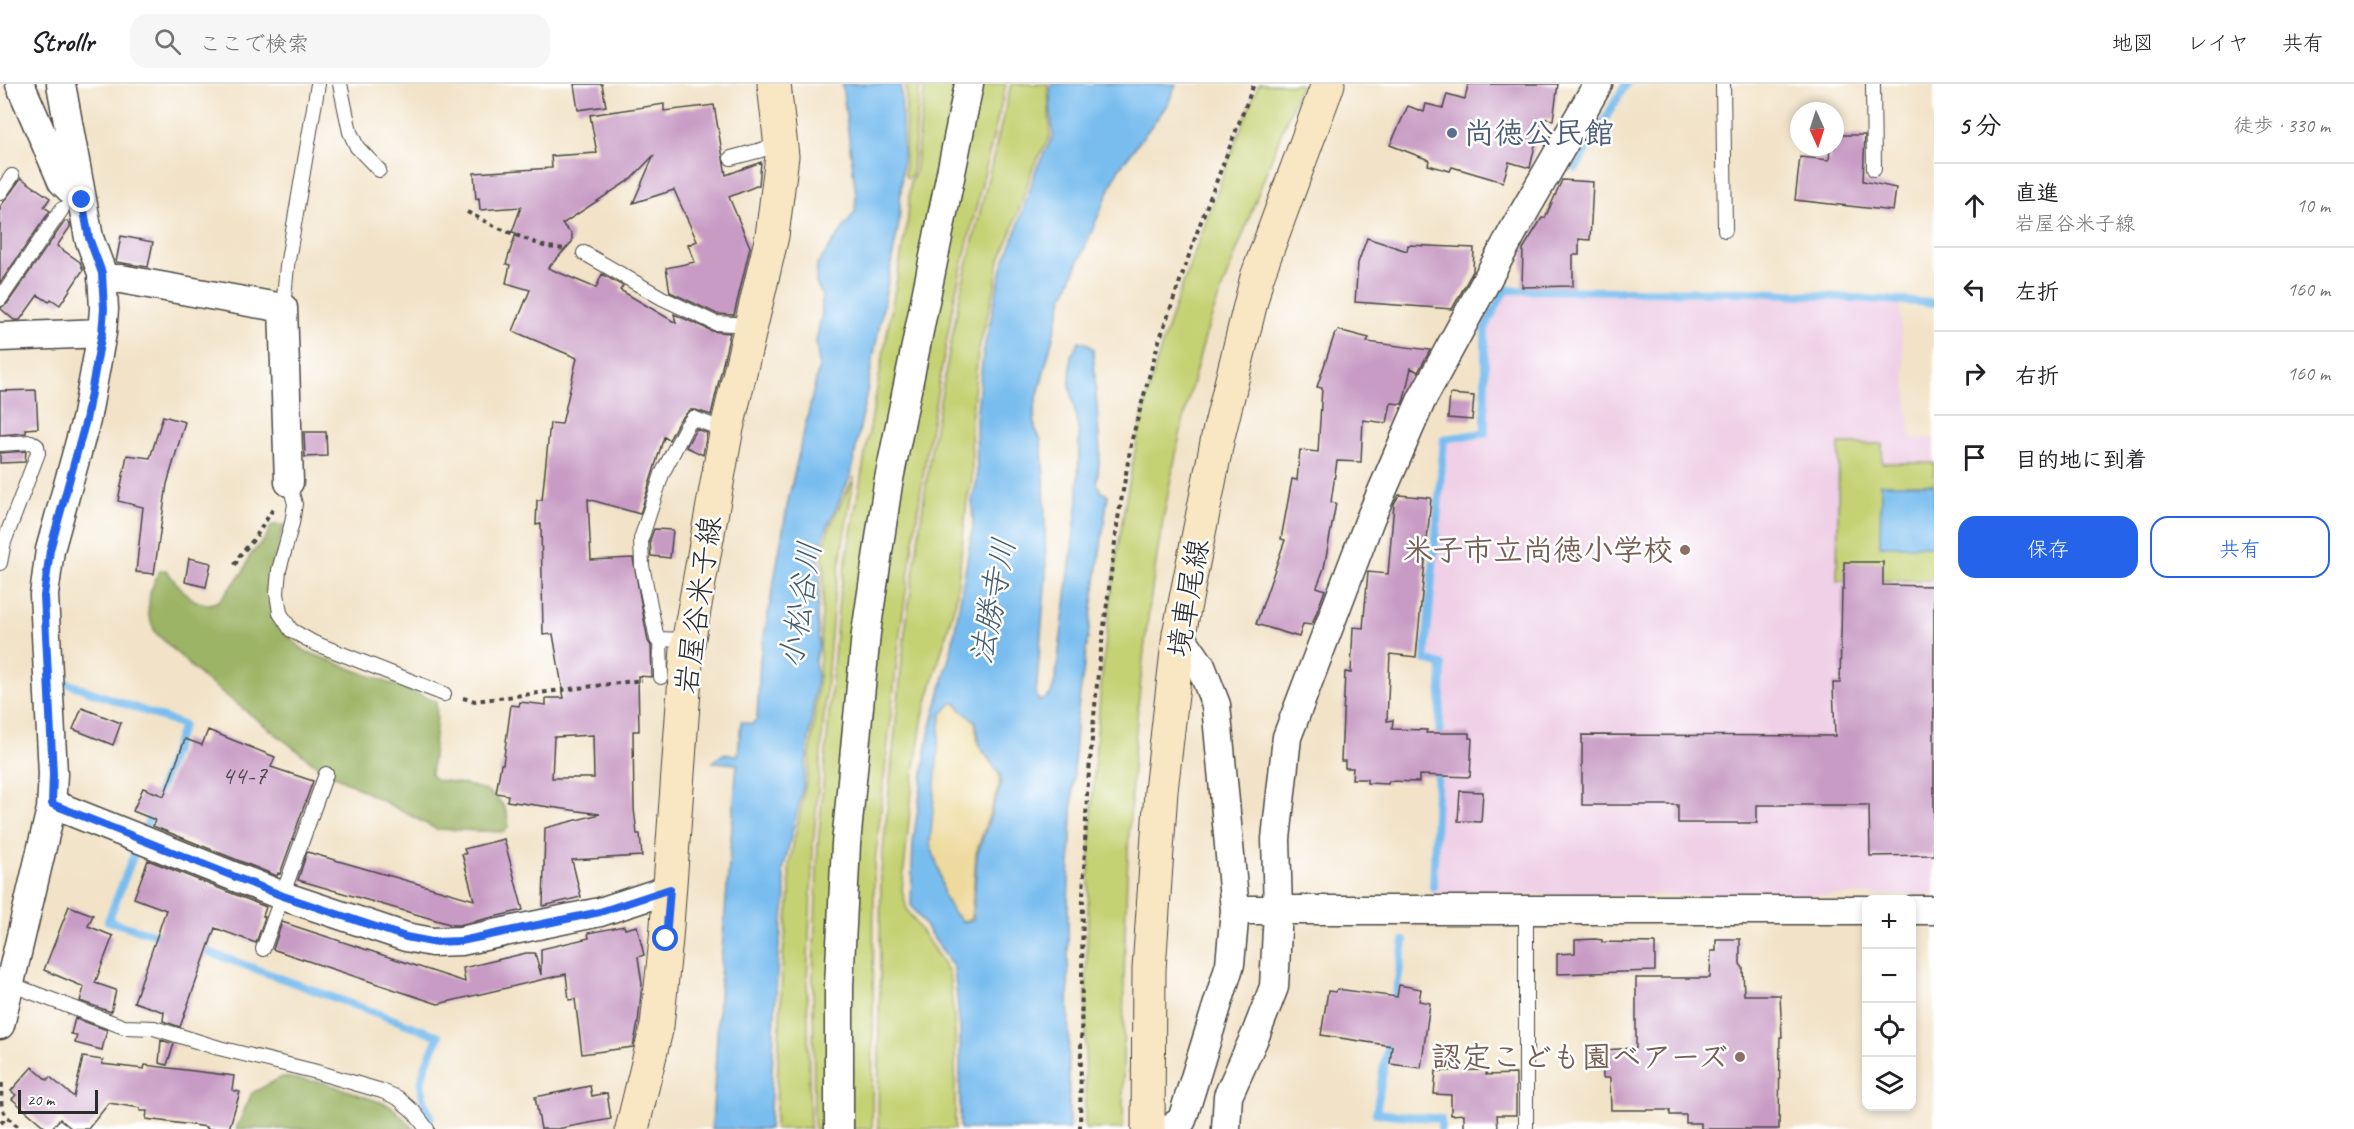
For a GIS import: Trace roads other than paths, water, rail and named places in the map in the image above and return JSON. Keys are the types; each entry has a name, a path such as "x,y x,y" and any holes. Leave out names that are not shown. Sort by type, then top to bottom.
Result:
{"main road":[{"name":"岩屋谷米子線","path":"632,1129 657,1026 670,889 675,640 772,236 782,156 774,84"},
{"name":"境車尾線","path":"1148,1129 1149,969 1161,791 1179,634 1218,437 1257,278 1328,84"}],"street":[{"path":"0,1025 52,804 53,774 46,584 50,550 86,420 102,333 104,309 102,279 89,238 72,205 20,84"},
{"path":"61,84 72,205"},
{"path":"839,1129 839,985 846,844 866,633 888,484 969,84"},
{"path":"1226,1129 1228,1096 1274,987 1278,910 1276,839 1287,737 1366,530 1422,401 1516,226 1598,84"},
{"path":"102,279 121,279 283,308 289,482"},
{"path":"0,337 102,333"},
{"path":"1170,1129 1182,1120 1227,975 1235,910 1216,705 1201,666 1179,634"},
{"path":"52,804 283,896 406,937 432,942 461,941 600,912 670,889"},
{"path":"1235,910 1862,910"},
{"path":"1916,910 1934,910"}],"lane":[{"path":"283,308 287,266 318,84"},
{"path":"340,84 350,132 357,147 379,170"},
{"path":"1723,84 1725,230"},
{"path":"1873,84 1874,170"},
{"path":"731,158 780,146"},
{"path":"0,193 12,176"},
{"path":"0,299 72,205"},
{"path":"584,253 662,298 715,323 751,325"},
{"path":"661,676 675,640 657,639 642,566 641,539 662,474 693,418 726,431"},
{"path":"0,444 31,442 37,446 38,453 4,542 0,562"},
{"path":"289,482 295,504 279,570 277,593 280,613 291,630 314,643 444,694"},
{"path":"263,949 326,774"},
{"path":"1526,910 1526,1129"},
{"path":"10,984 124,1027 154,1028 219,1048 382,1091 398,1098 414,1112 427,1129"}],"water":[{"name":"小松谷川","path":"842,84 901,84 903,154 899,223 851,475 824,534 818,561 821,567 817,615 819,645 815,660 817,675 803,787 783,870 786,896 778,955 769,1129 712,1129 721,962 737,764 713,762 723,754 738,755 741,722 752,724 757,719 760,660 789,496 819,367 816,341 822,313 822,295 816,283 817,265 855,212 856,194"},
{"name":"法勝寺川","path":"1051,84 1176,84 1168,104 1118,170 1063,298 1034,410 1035,428 1041,440 1044,474 1046,576 1036,694 1039,701 1050,695 1056,676 1078,500 1079,434 1070,385 1071,356 1079,341 1088,344 1093,349 1100,452 1097,483 1101,492 1108,495 1076,723 1068,904 1069,1129 960,1129 960,1030 954,968 911,905 913,843 928,738 952,647 973,526 972,499 977,481 976,420 983,353 1003,264 1036,169 1053,136","holes":["952,703 957,703 961,710 976,722 980,746 1001,776 1000,788 977,855 973,920 963,922 953,912 944,896 939,869 930,844 941,715"]},
{"path":"1881,484 1934,484 1934,546 1880,546"}],"waterway":[{"path":"1576,168 1626,84"},
{"path":"1439,742 1442,665 1425,660 1444,439 1485,433 1485,328 1506,288"},
{"path":"1505,290 1757,292 1934,303"},
{"path":"61,681 183,725 146,827"},
{"path":"1433,887 1438,764"},
{"path":"136,849 108,921 166,938"},
{"path":"1394,1006 1404,941"},
{"path":"198,948 439,1036 425,1067 421,1085 425,1105 431,1117"},
{"path":"1389,1037 1376,1113 1441,1119 1441,1129"}],"place":[{"name":"尚徳公民館","path":"1452,133"},
{"name":"米子市立尚徳小学校","path":"1685,550"},
{"name":"認定こども園ベアーズ","path":"1740,1057"}]}
